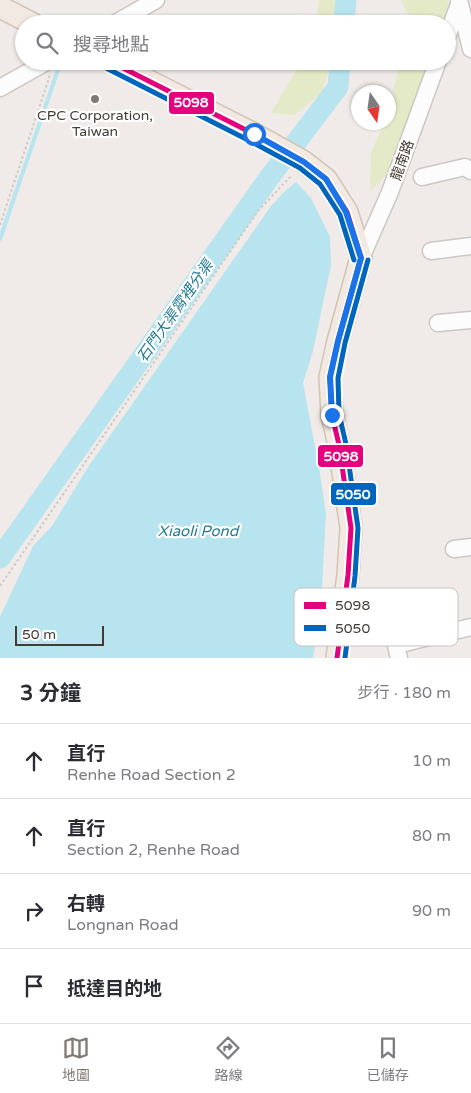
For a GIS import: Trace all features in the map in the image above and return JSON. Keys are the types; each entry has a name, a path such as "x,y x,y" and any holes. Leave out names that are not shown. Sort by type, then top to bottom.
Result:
{"main road":[{"path":"0,7 16,15"},
{"path":"126,70 301,160 326,179 346,212 361,258 330,377 332,415 351,528 346,588"}],"street":[{"path":"130,15 156,0"},
{"path":"455,15 459,2"},
{"path":"459,2 470,43"},
{"path":"0,88 41,70"},
{"name":"龍南路","path":"361,258 390,192 435,70"},
{"path":"422,177 465,167 471,171"},
{"path":"430,251 471,246"},
{"path":"438,323 471,320"},
{"path":"454,548 471,547"},
{"path":"458,631 471,627"},
{"path":"397,652 415,646"}],"path":[{"path":"0,225 49,70"},
{"path":"0,586 258,211 301,160"}],"green space":[{"path":"319,0 349,0 345,15 317,15"},
{"path":"401,0 448,0 448,15 409,15"},
{"path":"297,70 328,70 322,93 294,115 271,113"},
{"path":"398,70 432,70 396,166 370,191 371,153 381,130 396,130 395,85"}],"water":[{"name":"Xiaoli Pond","path":"296,182 311,198 330,237 331,265 313,351 303,383 326,514 322,588 294,588 294,646 315,646 313,658 0,658 0,617 33,546 52,526 88,467 271,206"}],"waterway":[{"name":"石門大渠霄裡分渠","path":"345,15 346,0"},
{"path":"0,239 58,70"},
{"name":"石門大渠霄裡分渠","path":"0,558 269,178 338,87 339,70"}],"transit line":[{"name":"5050","path":"110,70 300,168 320,184 340,215 354,260"},
{"name":"5098","path":"127,70 254,134 304,162 326,179 347,212 361,258"},
{"name":"5098","path":"346,588 351,528 339,445 332,415 330,377 361,258"},
{"name":"5050","path":"354,588 358,528 346,444 339,414 338,378 345,343 368,260"},
{"name":"5098","path":"337,658 339,646"},
{"name":"5050","path":"345,658 346,646"}],"place":[{"name":"CPC Corporation, Taiwan","path":"95,99"}],"route":[{"path":"254,134 304,162 326,179 346,212 361,258 330,377 332,415"}]}
